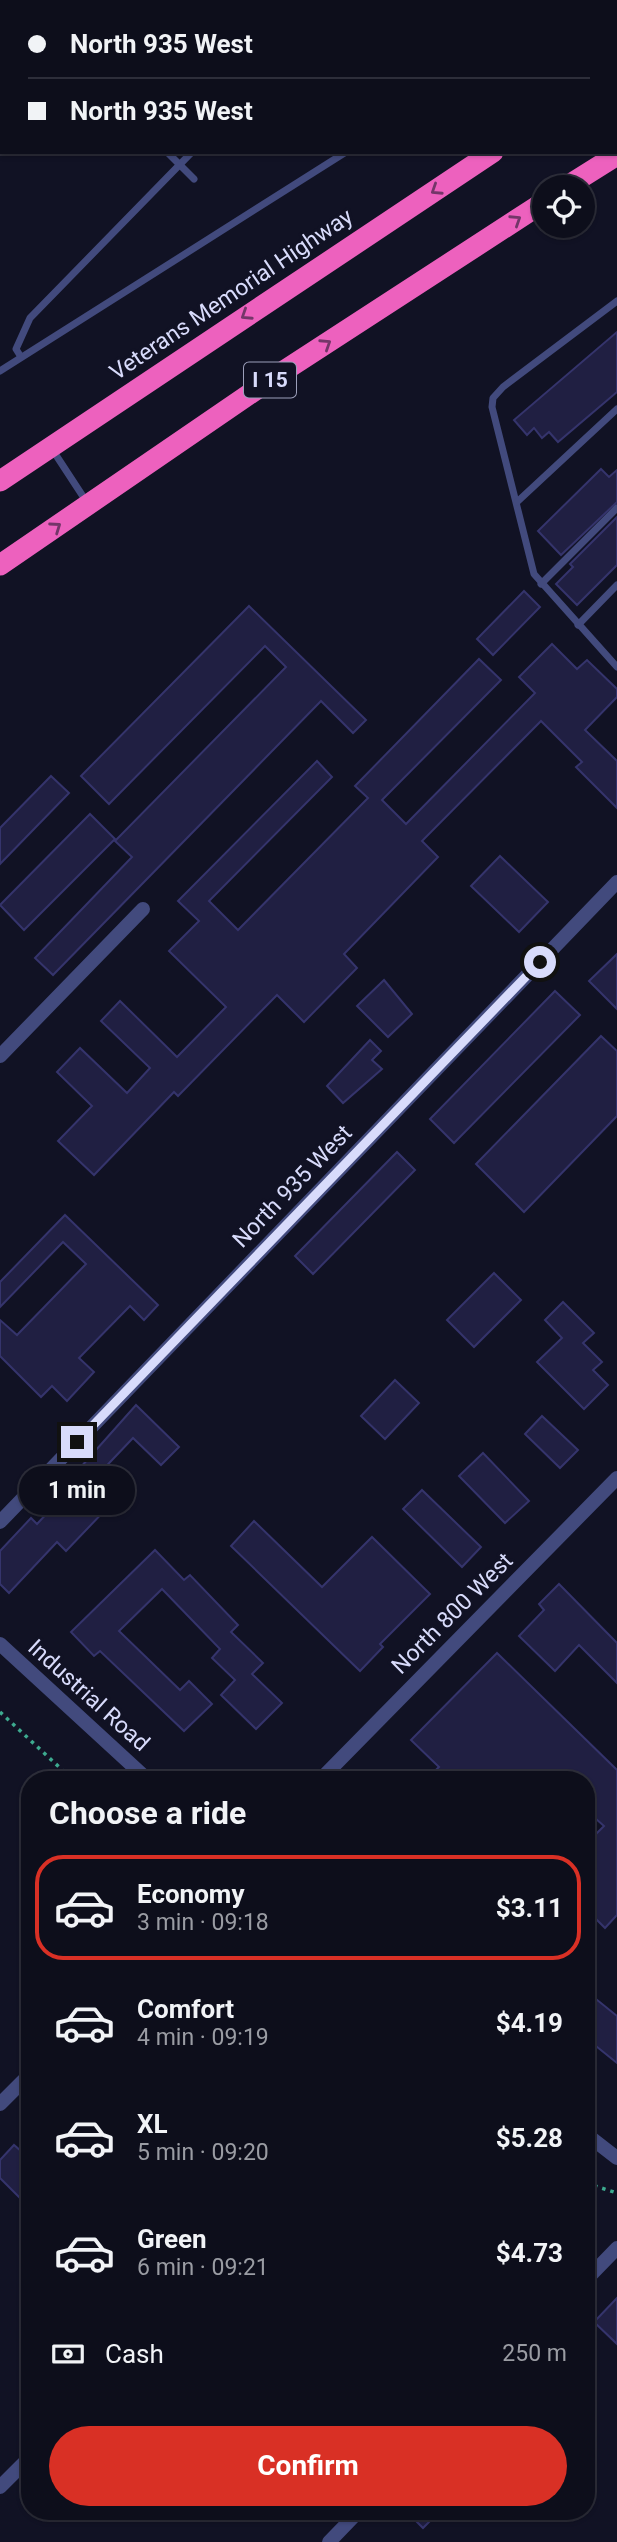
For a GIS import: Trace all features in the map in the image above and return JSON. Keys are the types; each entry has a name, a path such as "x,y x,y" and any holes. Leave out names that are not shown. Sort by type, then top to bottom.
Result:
{"highway":[{"name":"Veterans Memorial Highway","path":"0,481 490,154"},
{"path":"585,175 617,155"},
{"name":"I 15","path":"0,565 273,378 532,210"}],"street":[{"name":"North 935 West","path":"0,1522 617,882"},
{"path":"0,1056 143,909"},
{"name":"North 800 West","path":"329,1771 617,1478"},
{"name":"Industrial Road","path":"0,1644 138,1771"},
{"path":"0,2104 21,2083"},
{"path":"595,2141 617,2158"},
{"path":"595,2271 617,2248"},
{"path":"0,2487 21,2466"},
{"path":"329,2542 346,2520"}],"lane":[{"path":"169,154 194,178"},
{"path":"21,357 16,349 30,318 190,154"},
{"path":"0,371 342,154"},
{"path":"617,301 503,387 493,398 492,407 534,574 617,667"},
{"path":"517,502 617,410"},
{"path":"50,446 88,505"},
{"path":"541,584 617,508"},
{"path":"578,625 617,585"}],"path":[{"path":"0,1712 63,1771"},
{"path":"595,2186 617,2193"}],"building":[{"path":"617,332 617,392 558,442 549,432 542,438 534,428 527,435 514,420"},
{"path":"601,469 609,477 617,470 617,502 561,555 538,531"},
{"path":"617,517 617,565 577,605 556,584 573,567 570,564"},
{"path":"524,591 540,607 493,655 477,639"},
{"path":"249,606 366,720 353,733 321,701 53,975 35,958 132,857 115,841 286,667 265,646 109,804 81,776"},
{"path":"552,644 577,669 587,660 617,689 617,697 585,730 617,761 617,808 576,767 582,762 541,721 422,841 438,857 344,954 357,968 304,1022 277,995 178,1096 174,1092 94,1175 58,1141 92,1106 57,1072 80,1048 127,1093 150,1068 101,1021 120,1001 177,1057 226,1007 169,951 199,921 178,901 317,761 332,777 209,901 238,930 368,798 355,786 479,659 501,680 382,800 406,824 535,693 519,677"},
{"path":"51,776 69,793 0,864 0,828"},
{"path":"90,814 115,839 24,930 0,905"},
{"path":"500,856 548,902 519,932 471,886"},
{"path":"617,954 617,1009 589,981"},
{"path":"384,980 412,1014 388,1037 357,1006"},
{"path":"555,991 580,1015 454,1143 430,1119"},
{"path":"601,1036 617,1051 617,1116 524,1212 476,1164"},
{"path":"370,1040 381,1051 372,1060 382,1069 343,1103 327,1086"},
{"path":"397,1152 415,1170 313,1274 295,1256"},
{"path":"65,1215 158,1305 144,1320 130,1306 79,1358 94,1372 67,1401 52,1386 41,1397 0,1356 0,1320 17,1335 86,1264 63,1242 0,1307 0,1282"},
{"path":"494,1273 521,1300 474,1347 447,1320"},
{"path":"563,1302 594,1333 583,1343 602,1362 593,1370 608,1385 584,1409 537,1362 562,1338 545,1320"},
{"path":"395,1380 419,1403 385,1439 361,1416"},
{"path":"136,1405 179,1447 161,1465 133,1438 93,1480 80,1468"},
{"path":"542,1416 578,1450 560,1468 525,1434"},
{"path":"483,1453 529,1501 505,1523 459,1476"},
{"path":"81,1477 110,1505 66,1551 57,1542 9,1593 0,1584 0,1551 31,1518 37,1524"},
{"path":"422,1490 481,1547 462,1567 403,1509"},
{"path":"254,1521 322,1587 372,1537 430,1594 380,1644 383,1647 360,1671 231,1546"},
{"path":"155,1550 184,1580 190,1575 238,1625 231,1632 263,1663 252,1674 282,1703 256,1729 221,1695 235,1680 212,1658 220,1649 162,1589 119,1631 180,1690 189,1681 212,1704 184,1731 100,1651 94,1656 71,1632"},
{"path":"559,1584 617,1643 617,1683 579,1645 555,1671 519,1636 544,1610 539,1604"},
{"path":"497,1653 617,1770 617,1915 605,1928 595,1918 595,1835 604,1826 595,1818 595,1771 435,1771 439,1767 411,1740"},
{"path":"595,1998 617,2016 617,2063 595,2045"},
{"path":"14,2145 21,2151 19,2197 0,2178 0,2160"},
{"path":"617,2298 617,2344 595,2323"},
{"path":"415,2520 431,2520 423,2528"}],"route":[{"path":"77,1442 540,962"}]}
